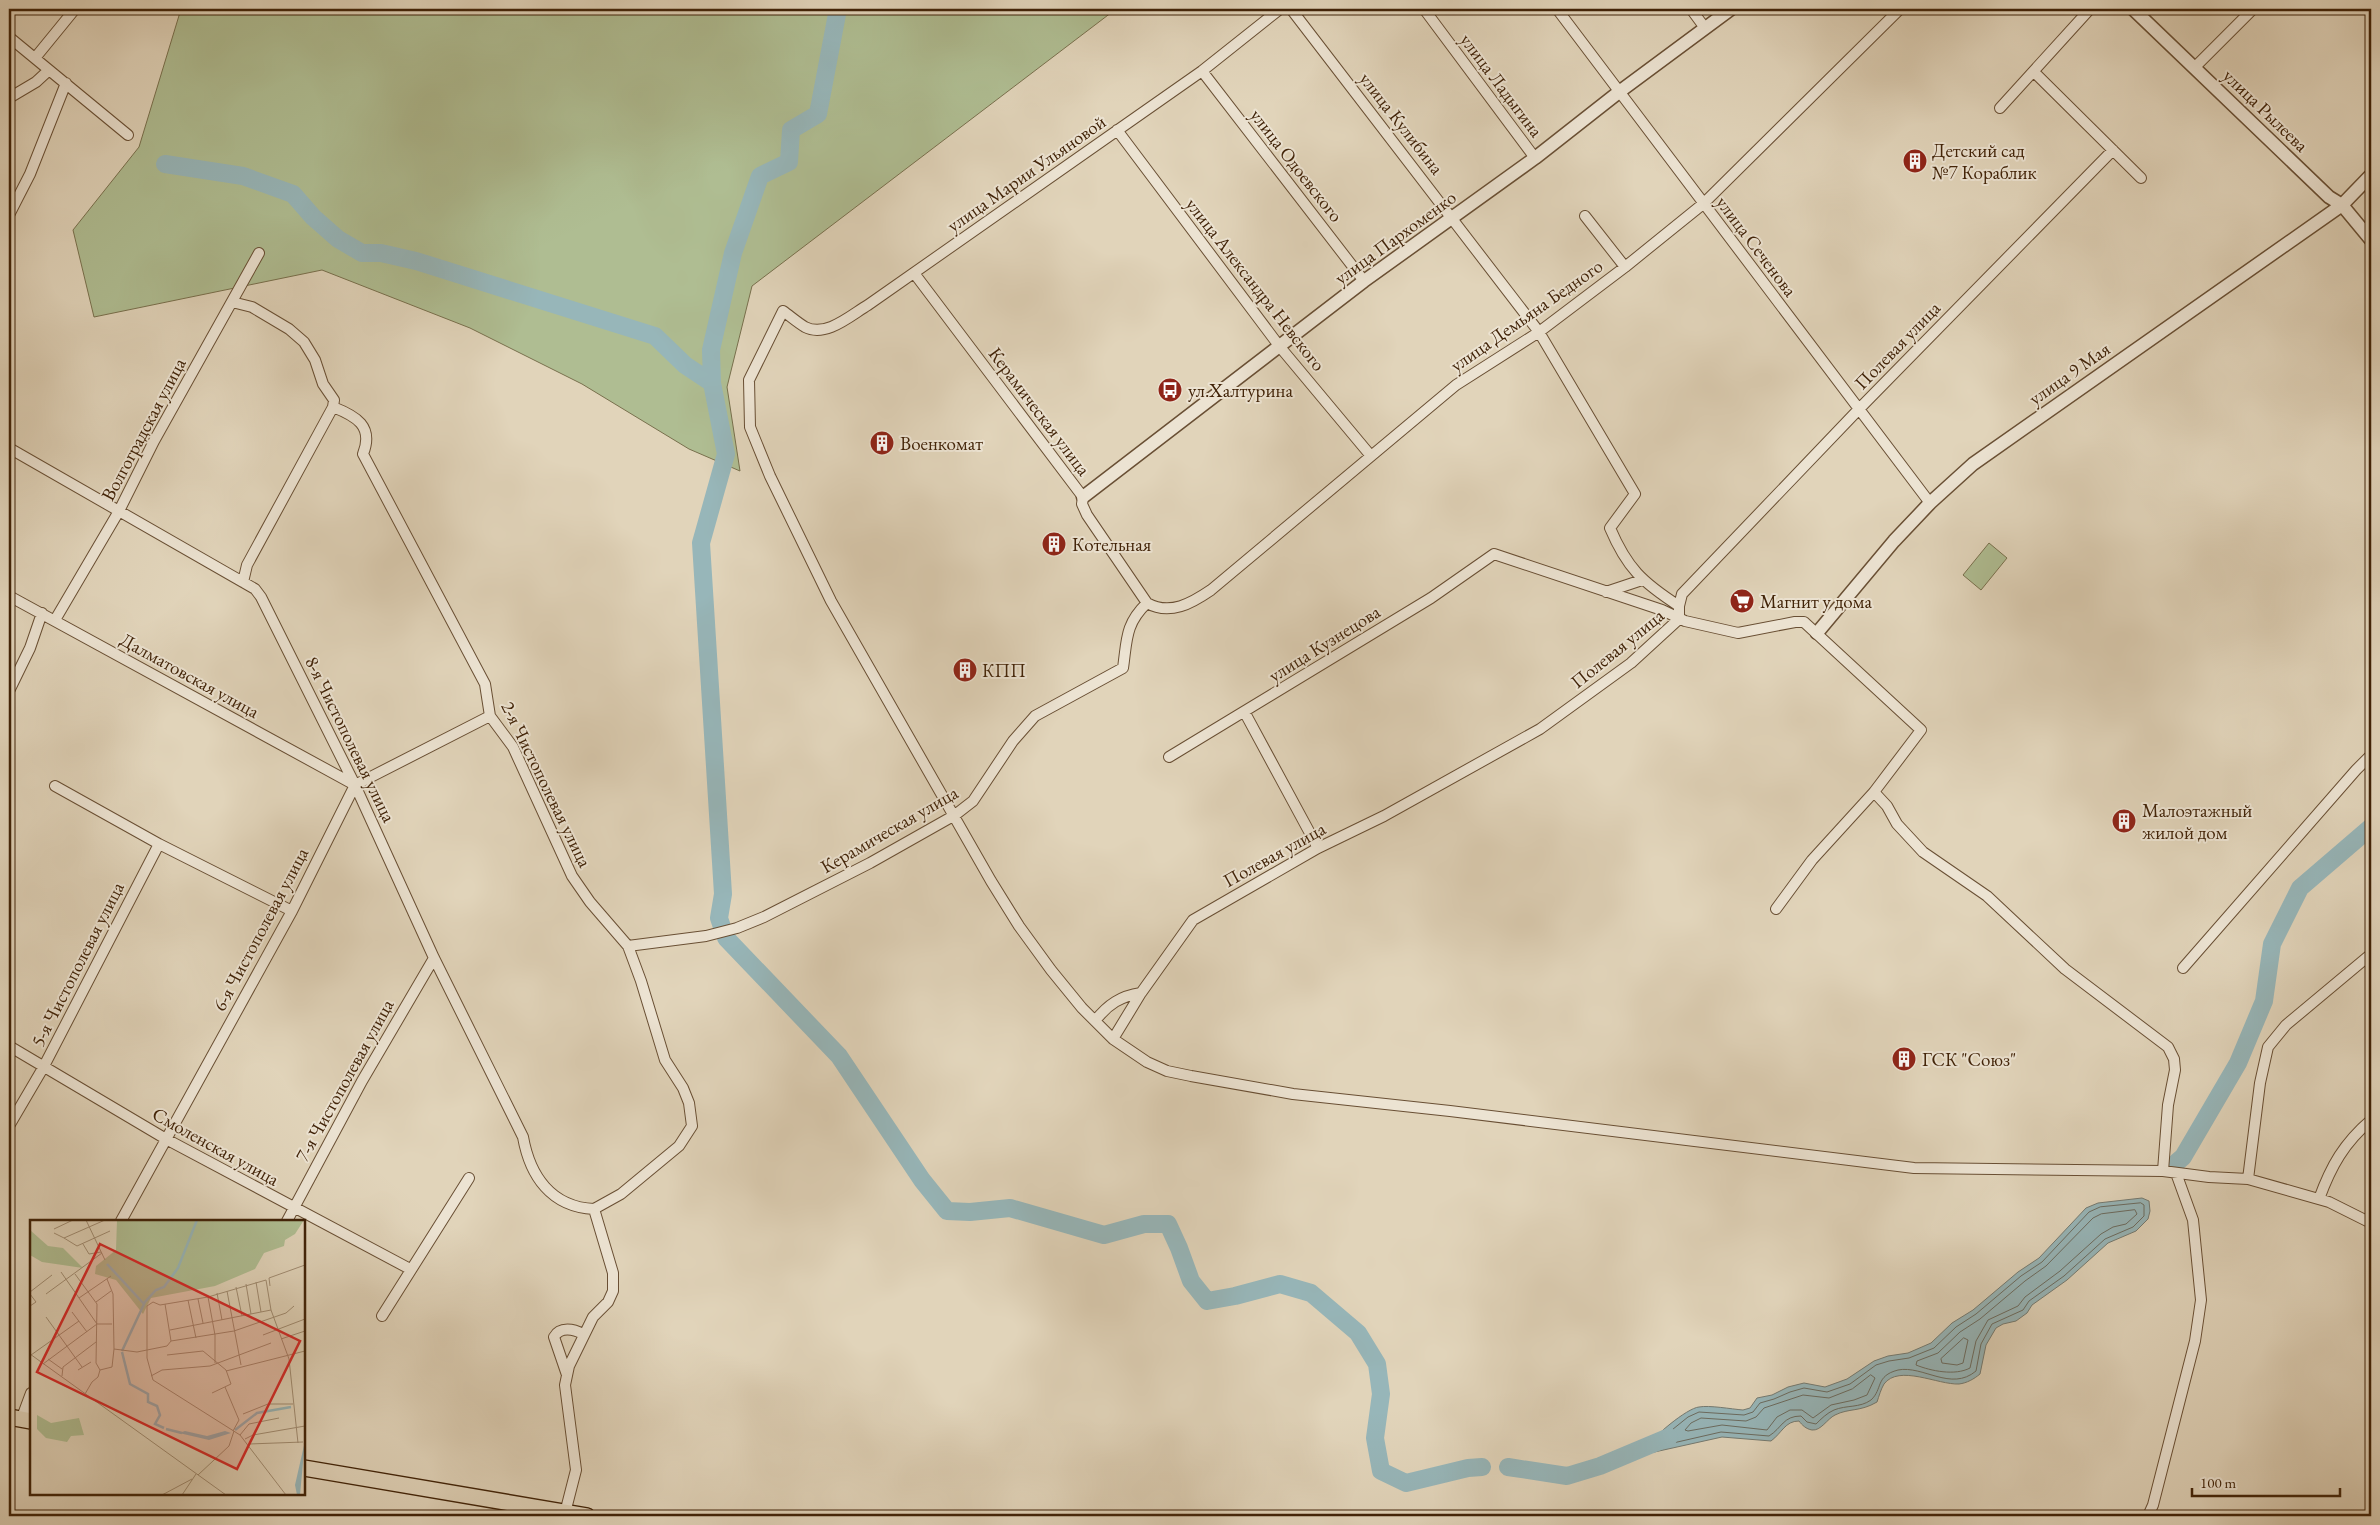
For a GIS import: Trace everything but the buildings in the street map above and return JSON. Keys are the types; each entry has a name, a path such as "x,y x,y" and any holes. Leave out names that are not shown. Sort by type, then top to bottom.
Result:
{"main road":[{"path":"305,1468 587,1516"}],"street":[{"path":"35,58 75,9"},
{"name":"улица Марии Ульяновой","path":"955,815 831,602 770,476 750,427 749,380 783,311 806,327 824,330 868,305 1202,71 1280,9"},
{"name":"улица Кулибина","path":"1291,9 1453,218 1538,332 1635,494 1610,528 1620,552 1642,580"},
{"name":"улица Ладыгина","path":"1424,9 1535,158"},
{"name":"улица Сеченова","path":"1557,9 1930,502"},
{"path":"1691,9 1705,28"},
{"name":"улица Пархоменко","path":"1083,497 1364,281 1535,158 1619,92 1731,9"},
{"name":"улица Демьяна Бедного","path":"1147,604 1155,608 1165,609 1184,606 1197,599 1456,385 1538,332 1625,267 1703,204 1900,9"},
{"path":"2000,108 2090,9"},
{"name":"улица Рылеева","path":"2133,9 2329,197 2342,205 2371,240"},
{"path":"2195,68 2253,9"},
{"path":"9,38 128,135"},
{"path":"9,98 36,82 49,70"},
{"name":"улица Одоевского","path":"1202,71 1364,281"},
{"path":"2034,72 2141,178"},
{"path":"9,216 30,174 66,83"},
{"name":"улица Александра Невского","path":"1117,130 1280,347 1371,456"},
{"name":"Полевая улица","path":"1113,1038 1141,993 1193,920 1318,848 1384,816 1540,729 1632,663 1679,620 1679,606 1682,594 1859,409 2113,150"},
{"name":"улица 9 Мая","path":"1817,633 1894,541 1930,502 1979,459 2342,205 2371,175"},
{"path":"1585,216 1625,267"},
{"name":"Волгоградская улица","path":"55,620 119,511 154,441 259,253"},
{"name":"Керамическая улица","path":"628,946 706,936 737,928 764,917 870,863 955,815 973,801 1013,741 1035,716 1123,668 1128,627 1136,614 1147,604 1087,515 1082,504 1083,497 914,272"},
{"path":"232,302 252,307 289,329 304,342 315,360 323,384 334,400 333,407 247,565 243,582"},
{"name":"2-я Чистополевая улица","path":"333,407 352,415 361,423 367,443 363,454 485,684 490,716 513,747 572,876 590,902 628,946 642,981 665,1060 683,1088 689,1103 692,1126 679,1146 622,1194 594,1209"},
{"name":"8-я Чистополевая улица","path":"9,448 255,589 261,597 355,785 434,958 523,1137 530,1167 540,1184 566,1202 580,1208 594,1209"},
{"name":"улица Кузнецова","path":"1169,757 1245,713 1431,598 1494,554 1606,592"},
{"path":"1606,592 1642,580 1679,606"},
{"path":"1606,592 1662,610 1679,620 1738,633 1804,622 1921,730 1874,792 1812,860 1776,909"},
{"name":"Далматовская улица","path":"9,596 355,785"},
{"path":"9,691 30,648 42,613"},
{"path":"1245,713 1318,848"},
{"path":"355,785 490,716"},
{"path":"2182,968 2369,758"},
{"name":"6-я Чистополевая улица","path":"122,1220 292,911 355,785"},
{"path":"56,786 159,844 292,911"},
{"path":"1874,792 1887,806 1897,824 1923,852 1987,896 2065,969 2168,1047 2174,1059 2175,1070 2168,1105 2163,1171"},
{"path":"955,815 991,881 1019,926 1050,970 1095,1021 1113,1038 1147,1062 1168,1071 1293,1094 1450,1110 1914,1168 2163,1171 2248,1178 2329,1202 2371,1223"},
{"name":"5-я Чистополевая улица","path":"9,1126 43,1068 159,844"},
{"path":"2248,1178 2260,1083 2268,1047 2286,1025 2371,954"},
{"name":"7-я Чистополевая улица","path":"288,1220 293,1208 362,1081 434,958"},
{"path":"1095,1021 1108,1006 1125,996 1141,993"},
{"name":"Смоленская улица","path":"9,1046 43,1068 166,1139 410,1269"},
{"path":"2319,1199 2328,1174 2339,1153 2371,1120"},
{"path":"2148,1516 2153,1505 2196,1341 2201,1300 2193,1220 2176,1173"},
{"path":"382,1316 469,1178"},
{"path":"566,1513 576,1470 565,1385 567,1375 583,1334 592,1317 608,1302 613,1291 613,1273 594,1209"},
{"path":"567,1375 554,1337 563,1330 574,1329 583,1334"},
{"path":"20,1419 30,1395"}],"green space":[{"path":"181,9 1116,9 752,286 727,387 740,471 689,449 582,384 470,328 322,270 94,317 73,230 139,147"},
{"path":"1989,543 2007,558 1981,590 1963,575"}],"water":[{"path":"2142,1198 2149,1201 2150,1211 2148,1219 2136,1231 2108,1243 2067,1280 2032,1305 2027,1313 2016,1321 1996,1328 1986,1345 1980,1374 1965,1383 1950,1383 1909,1375 1899,1376 1891,1378 1884,1384 1877,1402 1835,1415 1815,1430 1806,1428 1799,1421 1787,1425 1771,1441 1722,1437 1650,1453 1647,1448 1670,1424 1693,1409 1708,1406 1743,1410 1750,1408 1757,1398 1772,1395 1788,1387 1804,1383 1825,1387 1847,1379 1874,1361 1888,1356 1908,1353 1931,1343 1952,1323 1973,1310 2018,1272 2039,1258 2086,1208 2098,1203"}],"waterway":[{"path":"722,927 719,918 723,894 701,543 726,454 712,383 711,350 733,253 760,176 789,162 791,130 818,114 838,9"},
{"path":"165,164 243,176 293,194 313,217 338,239 362,253 381,253 416,261 655,336 685,365 712,383"},
{"path":"2177,1162 2183,1157 2238,1063 2264,1001 2272,944 2300,888 2371,827"},
{"path":"726,938 839,1056 922,1180 947,1211 970,1212 1010,1208 1104,1235 1144,1224 1168,1224 1191,1281 1207,1301 1280,1284 1311,1293 1358,1333 1377,1364 1381,1394 1375,1438 1381,1471 1406,1483 1468,1468 1482,1467"},
{"path":"1508,1467 1567,1476 1600,1466 1669,1437"}],"place":[{"name":"Детский сад №7 Кораблик","path":"1915,161"},
{"name":"ул.Халтурина","path":"1170,390"},
{"name":"Военкомат","path":"882,443"},
{"name":"Котельная","path":"1054,544"},
{"name":"Магнит у дома","path":"1742,601"},
{"name":"КПП","path":"965,670"},
{"name":"Малоэтажный жилой дом","path":"2124,821"},
{"name":"ГСК \"Союз\"","path":"1904,1059"}]}
